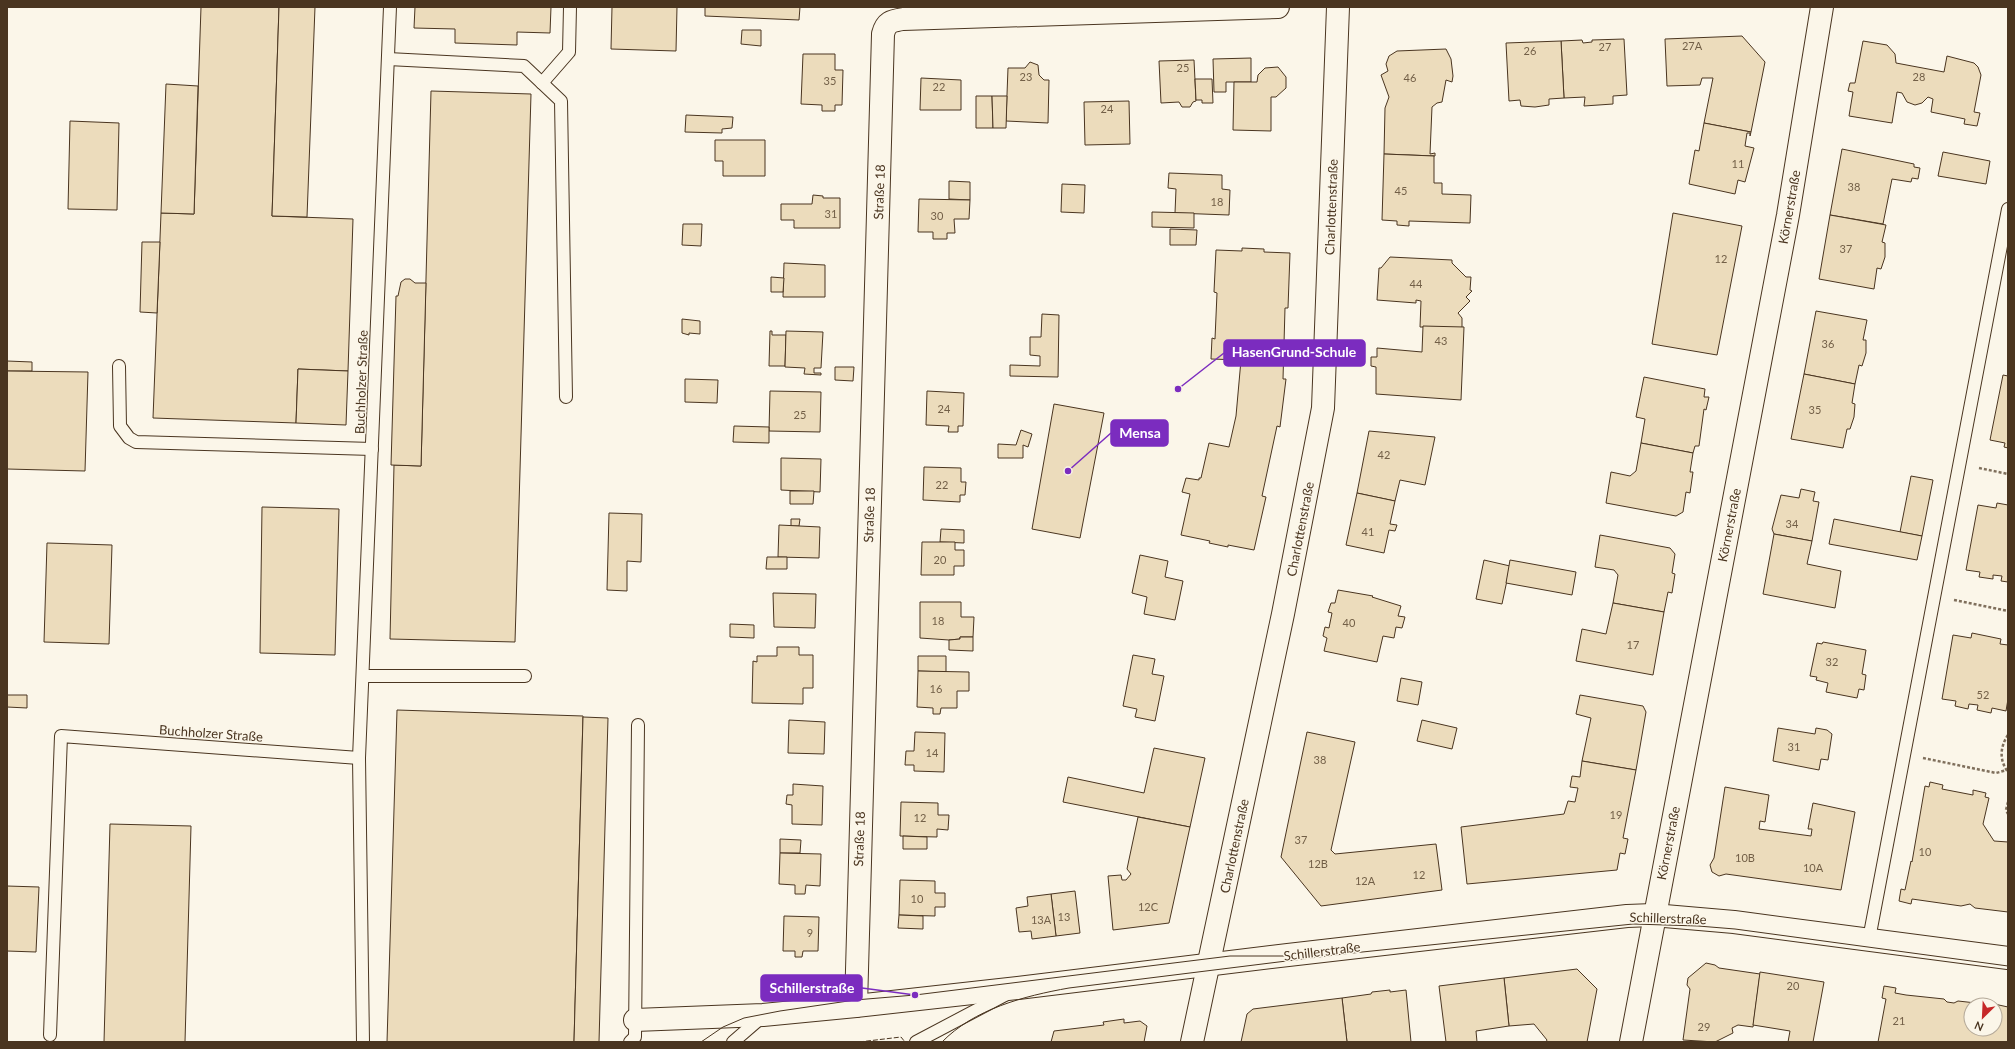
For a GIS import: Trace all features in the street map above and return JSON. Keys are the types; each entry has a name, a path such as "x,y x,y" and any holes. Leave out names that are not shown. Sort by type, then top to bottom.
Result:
{"street":[{"path":"897,17 1278,7"},
{"name":"Charlottenstraße","path":"1192,1042 1283,614 1323,408 1338,7"},
{"name":"Körnerstraße","path":"1631,1042 1786,222 1822,7"},
{"name":"Straße 18","path":"856,1006 883,34 897,17"},
{"name":"Schillerstraße","path":"635,1020 763,1015 856,1006 1627,916 1654,915 1734,922 2008,958"}],"lane":[{"name":"Buchholzer Straße","path":"363,1042 359,758 390,7"},
{"path":"542,83 569,52 570,7"},
{"path":"388,59 524,66 561,101 566,397"},
{"path":"1869,939 2008,209"},
{"path":"119,366 120,426 129,438 136,442 372,450"},
{"path":"363,676 525,676"},
{"path":"630,1042 635,1037 638,726"},
{"name":"Buchholzer Straße","path":"50,1035 61,736 359,758"},
{"path":"916,1042 1018,988"},
{"path":"733,1042 763,1015"}],"path":[{"path":"1960,465 2008,474"},
{"path":"1935,596 2008,611"},
{"path":"1905,754 1996,773 2007,771 2002,761 2001,751 2004,741 2008,735"},
{"path":"2008,802 2006,810 2008,814"}],"building":[{"path":"201,7 279,7 272,216 353,219 348,371 298,369 296,423 153,418 161,213 194,214"},
{"path":"279,7 315,7 307,217 272,216"},
{"path":"415,7 551,7 550,33 517,32 517,45 455,43 455,29 414,28"},
{"path":"612,7 677,7 676,51 611,49"},
{"path":"705,7 800,7 799,20 705,16"},
{"path":"742,30 761,30 761,46 741,44"},
{"path":"1742,36 1765,62 1751,132 1704,123 1713,78 1702,78 1700,85 1667,86 1665,39"},
{"path":"1624,39 1627,95 1613,96 1613,104 1584,106 1585,97 1564,98 1561,41 1582,40 1583,43 1592,42 1592,40"},
{"path":"1561,41 1564,98 1549,99 1549,105 1535,107 1521,106 1520,100 1509,101 1506,43"},
{"path":"1863,41 1887,45 1895,54 1896,63 1944,72 1947,56 1974,63 1978,67 1981,75 1974,112 1980,113 1977,126 1964,124 1965,119 1931,112 1933,99 1928,97 1922,103 1915,105 1907,102 1902,93 1897,92 1892,123 1849,116 1853,92 1848,91 1850,83 1855,83"},
{"path":"1446,49 1451,59 1453,76 1452,82 1446,80 1442,102 1437,103 1432,107 1430,154 1435,153 1435,156 1384,154 1385,108 1389,97 1381,75 1388,71 1386,64 1389,56 1397,51"},
{"path":"803,54 835,54 835,70 843,70 842,105 835,105 835,111 822,111 822,105 801,104"},
{"path":"1251,58 1251,82 1226,82 1226,92 1214,92 1213,59"},
{"path":"1194,60 1196,101 1193,102 1190,107 1182,107 1179,102 1161,103 1159,61"},
{"path":"1030,62 1038,65 1039,75 1044,80 1049,80 1048,123 1006,121 1008,68 1025,68"},
{"path":"1278,67 1286,77 1286,88 1276,97 1271,97 1271,131 1233,130 1234,82 1257,82 1258,75 1265,68"},
{"path":"921,78 961,80 961,110 920,110"},
{"path":"1195,79 1212,79 1213,103 1202,103 1202,100 1196,100"},
{"path":"166,84 198,86 194,214 161,213"},
{"path":"431,91 531,94 515,642 390,639 394,465 421,466"},
{"path":"976,96 992,96 993,128 976,128"},
{"path":"992,96 1007,96 1006,128 993,128"},
{"path":"1129,101 1130,144 1085,145 1084,102"},
{"path":"686,115 733,117 732,128 722,129 722,133 685,132"},
{"path":"70,121 119,123 117,210 68,209"},
{"path":"1704,123 1751,132 1750,136 1750,133 1747,133 1745,146 1754,148 1745,182 1738,180 1735,194 1689,184 1695,150 1699,151"},
{"path":"715,140 765,140 765,176 723,176 723,161 715,161"},
{"path":"1842,149 1914,164 1914,167 1920,168 1918,179 1912,178 1911,182 1892,179 1883,224 1830,215"},
{"path":"1943,152 1990,161 1986,184 1938,176"},
{"path":"1384,154 1434,156 1434,183 1442,183 1442,194 1471,195 1470,223 1409,221 1409,226 1397,225 1397,221 1382,220"},
{"path":"1169,173 1222,175 1222,189 1230,190 1229,215 1175,213 1176,189 1168,188"},
{"path":"949,181 970,182 970,200 949,199"},
{"path":"1062,184 1085,185 1084,213 1061,212"},
{"path":"813,195 823,196 823,198 840,198 840,228 794,228 794,220 781,220 781,204 812,204"},
{"path":"919,199 970,200 969,219 954,219 955,233 947,233 947,239 933,239 933,232 918,232"},
{"path":"1152,212 1194,213 1194,228 1152,227"},
{"path":"1673,213 1742,226 1717,355 1652,344"},
{"path":"1830,215 1886,225 1882,242 1885,243 1885,257 1881,269 1877,268 1874,289 1819,279"},
{"path":"683,224 702,224 701,246 682,245"},
{"path":"1170,229 1197,230 1196,245 1170,245"},
{"path":"142,242 160,242 157,313 140,312"},
{"path":"1242,248 1264,249 1264,252 1290,253 1288,308 1285,308 1283,379 1286,379 1280,427 1277,426 1262,496 1266,497 1254,550 1228,545 1228,547 1209,543 1210,541 1181,535 1190,494 1182,492 1186,478 1199,480 1199,478 1201,478 1209,443 1229,447 1236,416 1241,360 1211,359 1212,338 1215,339 1217,293 1214,292 1216,250 1242,251"},
{"path":"1390,257 1452,260 1452,263 1466,277 1471,277 1470,290 1472,291 1466,297 1470,301 1458,313 1462,318 1462,328 1420,327 1421,301 1416,300 1416,303 1377,300 1379,268 1381,268"},
{"path":"784,263 825,265 825,297 783,297"},
{"path":"771,277 784,278 783,292 771,292"},
{"path":"405,279 410,279 415,283 426,283 421,466 391,465 396,296 398,296 401,282"},
{"path":"1816,311 1867,320 1863,340 1866,340 1866,353 1862,366 1859,365 1855,384 1804,374"},
{"path":"1042,314 1059,315 1058,377 1010,376 1010,365 1040,366 1040,356 1030,355 1030,337 1041,337"},
{"path":"682,319 700,321 700,334 689,333 689,335 682,333"},
{"path":"1423,326 1464,327 1461,400 1376,394 1376,367 1371,366 1371,357 1377,357 1377,348 1422,352"},
{"path":"770,331 772,331 772,335 786,335 785,366 769,366"},
{"path":"786,331 823,332 821,368 814,368 814,373 821,373 821,375 804,374 805,368 785,367"},
{"path":"7,361 32,362 32,371 7,371"},
{"path":"835,367 854,367 853,381 835,380"},
{"path":"298,369 348,371 346,425 296,423"},
{"path":"7,371 88,372 85,471 7,469"},
{"path":"1804,374 1855,384 1852,403 1855,404 1854,417 1850,429 1847,429 1843,448 1791,439"},
{"path":"2003,375 2008,376 2008,448 2004,447 2005,443 1990,440"},
{"path":"1644,377 1705,389 1704,397 1709,397 1706,410 1704,409 1699,446 1695,446 1693,453 1641,443 1645,419 1636,417"},
{"path":"685,379 718,380 717,403 685,402"},
{"path":"770,391 821,392 820,432 769,431"},
{"path":"927,391 964,393 963,426 958,426 958,432 948,432 949,426 926,425"},
{"path":"1054,404 1104,413 1080,538 1032,529"},
{"path":"734,426 769,427 769,443 733,442"},
{"path":"1021,430 1032,434 1028,447 1023,445 1023,458 998,458 998,444 1016,445"},
{"path":"1369,431 1435,437 1425,485 1400,480 1395,501 1357,493"},
{"path":"1641,443 1693,453 1690,472 1693,472 1690,493 1686,492 1683,512 1676,516 1606,503 1611,472 1630,476 1636,471"},
{"path":"781,458 821,459 820,492 781,490"},
{"path":"924,467 961,468 961,482 966,482 965,495 960,495 960,502 923,500"},
{"path":"1911,476 1933,480 1922,536 1900,532"},
{"path":"1801,489 1815,492 1813,501 1819,502 1812,541 1774,534 1772,529 1781,495 1799,498"},
{"path":"790,491 814,491 813,504 790,504"},
{"path":"1357,493 1395,501 1390,524 1397,525 1395,531 1389,530 1384,553 1346,545"},
{"path":"1997,503 2008,505 2008,582 2001,581 2002,576 1993,575 1993,579 1979,577 1980,572 1966,570 1978,505 1996,508"},
{"path":"262,507 339,509 335,655 260,653"},
{"path":"609,513 642,514 641,562 627,561 627,591 607,590"},
{"path":"791,519 800,519 799,526 791,526"},
{"path":"1834,519 1922,536 1917,560 1829,544"},
{"path":"779,525 820,527 819,558 778,557"},
{"path":"941,529 964,530 964,543 940,542"},
{"path":"1774,534 1812,541 1807,564 1841,571 1835,608 1763,594"},
{"path":"1600,535 1670,548 1675,554 1672,573 1675,574 1672,593 1668,592 1664,612 1613,603 1618,575 1614,570 1595,567"},
{"path":"922,542 955,542 955,550 964,550 964,566 954,566 954,575 921,575"},
{"path":"47,543 112,545 109,644 44,642"},
{"path":"1140,555 1168,561 1165,577 1183,581 1175,620 1144,614 1147,597 1132,593"},
{"path":"767,557 787,557 787,569 766,569"},
{"path":"1484,560 1510,566 1502,604 1476,599"},
{"path":"1510,560 1576,572 1572,595 1506,583"},
{"path":"1338,590 1373,596 1372,597 1401,606 1398,616 1405,617 1402,628 1396,627 1394,638 1383,636 1377,662 1324,651 1327,638 1323,636 1325,627 1329,628 1332,613 1328,612 1331,603 1335,603"},
{"path":"773,593 816,594 815,628 774,627"},
{"path":"920,602 961,602 961,617 974,617 973,637 960,637 960,639 949,640 920,638"},
{"path":"1613,603 1664,612 1653,675 1576,661 1582,629 1606,634"},
{"path":"730,624 754,625 754,638 730,637"},
{"path":"1972,633 2001,639 2000,644 2008,645 2008,699 2006,711 1992,708 1991,713 1977,710 1978,705 1969,704 1968,709 1955,706 1956,701 1942,699 1953,635 1971,638"},
{"path":"960,637 973,637 973,651 949,650 949,640 960,639"},
{"path":"1823,642 1866,650 1862,674 1866,675 1864,690 1859,689 1857,698 1826,692 1828,683 1816,680 1817,677 1810,676 1817,643 1822,644"},
{"path":"777,647 799,647 799,655 813,655 813,688 803,688 803,704 752,703 753,661 757,662 757,656 777,656"},
{"path":"1133,655 1155,659 1152,674 1164,676 1155,721 1135,717 1137,709 1123,706"},
{"path":"918,656 946,656 946,672 918,671"},
{"path":"918,671 969,672 969,691 957,691 957,708 941,708 940,714 933,714 933,708 917,707"},
{"path":"1401,678 1422,682 1418,705 1397,701"},
{"path":"7,695 27,695 27,708 7,707"},
{"path":"1580,695 1643,706 1646,712 1636,770 1582,761 1591,718 1576,714"},
{"path":"397,710 583,716 574,1042 387,1042"},
{"path":"583,717 608,718 599,1042 574,1042"},
{"path":"789,720 825,722 824,754 788,753"},
{"path":"1422,720 1457,728 1452,749 1417,741"},
{"path":"1778,728 1815,734 1816,728 1827,730 1832,734 1828,760 1821,759 1819,770 1773,761"},
{"path":"915,732 945,733 944,772 914,771 914,765 905,765 906,751 914,751"},
{"path":"1307,732 1355,742 1331,850 1335,854 1436,844 1442,890 1321,906 1281,857"},
{"path":"1154,748 1205,758 1190,827 1063,802 1068,777 1144,793"},
{"path":"1582,761 1636,770 1623,838 1628,839 1625,854 1620,853 1617,870 1467,884 1461,827 1564,814 1568,801 1575,802 1578,788 1570,787 1572,776 1580,777"},
{"path":"1930,782 1943,785 1942,789 1973,795 1973,790 1986,793 1985,797 1989,798 1983,824 1994,841 2008,842 2008,912 1975,908 1970,904 1961,906 1912,899 1911,904 1899,901 1901,889 1905,890 1911,861 1912,862 1925,786 1929,787"},
{"path":"793,784 823,786 822,825 792,824 792,805 786,804 787,795 793,795"},
{"path":"1725,787 1769,795 1765,822 1760,821 1759,829 1811,836 1812,829 1808,829 1813,803 1855,812 1841,890 1726,874 1719,876 1712,872 1710,865 1714,858"},
{"path":"901,802 938,803 938,815 949,815 948,830 937,829 937,837 900,836"},
{"path":"1138,817 1190,827 1169,923 1113,930 1108,876 1121,875 1122,880 1126,880 1131,874 1127,869"},
{"path":"110,824 191,826 185,1042 104,1042"},
{"path":"903,836 927,837 927,849 903,849"},
{"path":"780,839 801,840 800,853 780,853"},
{"path":"780,853 821,854 820,886 806,885 805,894 795,894 795,885 779,884"},
{"path":"900,880 935,881 935,893 945,893 945,907 935,907 935,916 899,915"},
{"path":"7,886 39,887 36,952 7,951"},
{"path":"1075,891 1080,933 1056,936 1051,894"},
{"path":"1051,894 1056,936 1032,939 1031,931 1019,932 1016,908 1028,906 1027,897"},
{"path":"899,915 923,916 923,929 898,928"},
{"path":"784,916 819,917 818,951 803,951 802,957 795,957 795,951 783,951"},
{"path":"1706,963 1715,965 1719,968 1760,974 1753,1027 1738,1025 1732,1028 1733,1033 1715,1042 1683,1040 1690,989 1687,985 1688,978"},
{"path":"1577,969 1597,989 1587,1042 1546,1042 1547,1040 1534,1024 1509,1026 1504,978"},
{"path":"1760,972 1824,982 1813,1042 1788,1042 1790,1031 1753,1025"},
{"path":"1504,978 1509,1026 1476,1031 1477,1042 1446,1042 1439,986"},
{"path":"1884,986 1896,988 1895,993 1944,999 1947,1002 1954,1003 1958,1001 1963,1002 1963,1037 2003,1037 2003,1006 2008,1007 2008,1042 1878,1042 1886,999 1882,998"},
{"path":"1390,990 1390,992 1406,990 1411,1042 1347,1042 1342,998"},
{"path":"1342,998 1347,1042 1241,1042 1247,1014 1253,1009"},
{"path":"1124,1019 1124,1023 1140,1021 1147,1026 1144,1042 1051,1042 1054,1031 1104,1025 1103,1022"}],"tram line":[{"path":"942,1042 969,1021 984,1013 1017,1000 1069,988 1343,954 1633,924 1735,929 2008,966"},
{"path":"701,1042 723,1027 744,1018 855,1000 915,995 1230,956 1290,956"}],"fence":[{"path":"859,1042 901,1037 905,1042"}],"place":[{"name":"HasenGrund-Schule","path":"1178,389"},
{"name":"Mensa","path":"1068,471"},
{"name":"Schillerstraße","path":"915,995"}]}
